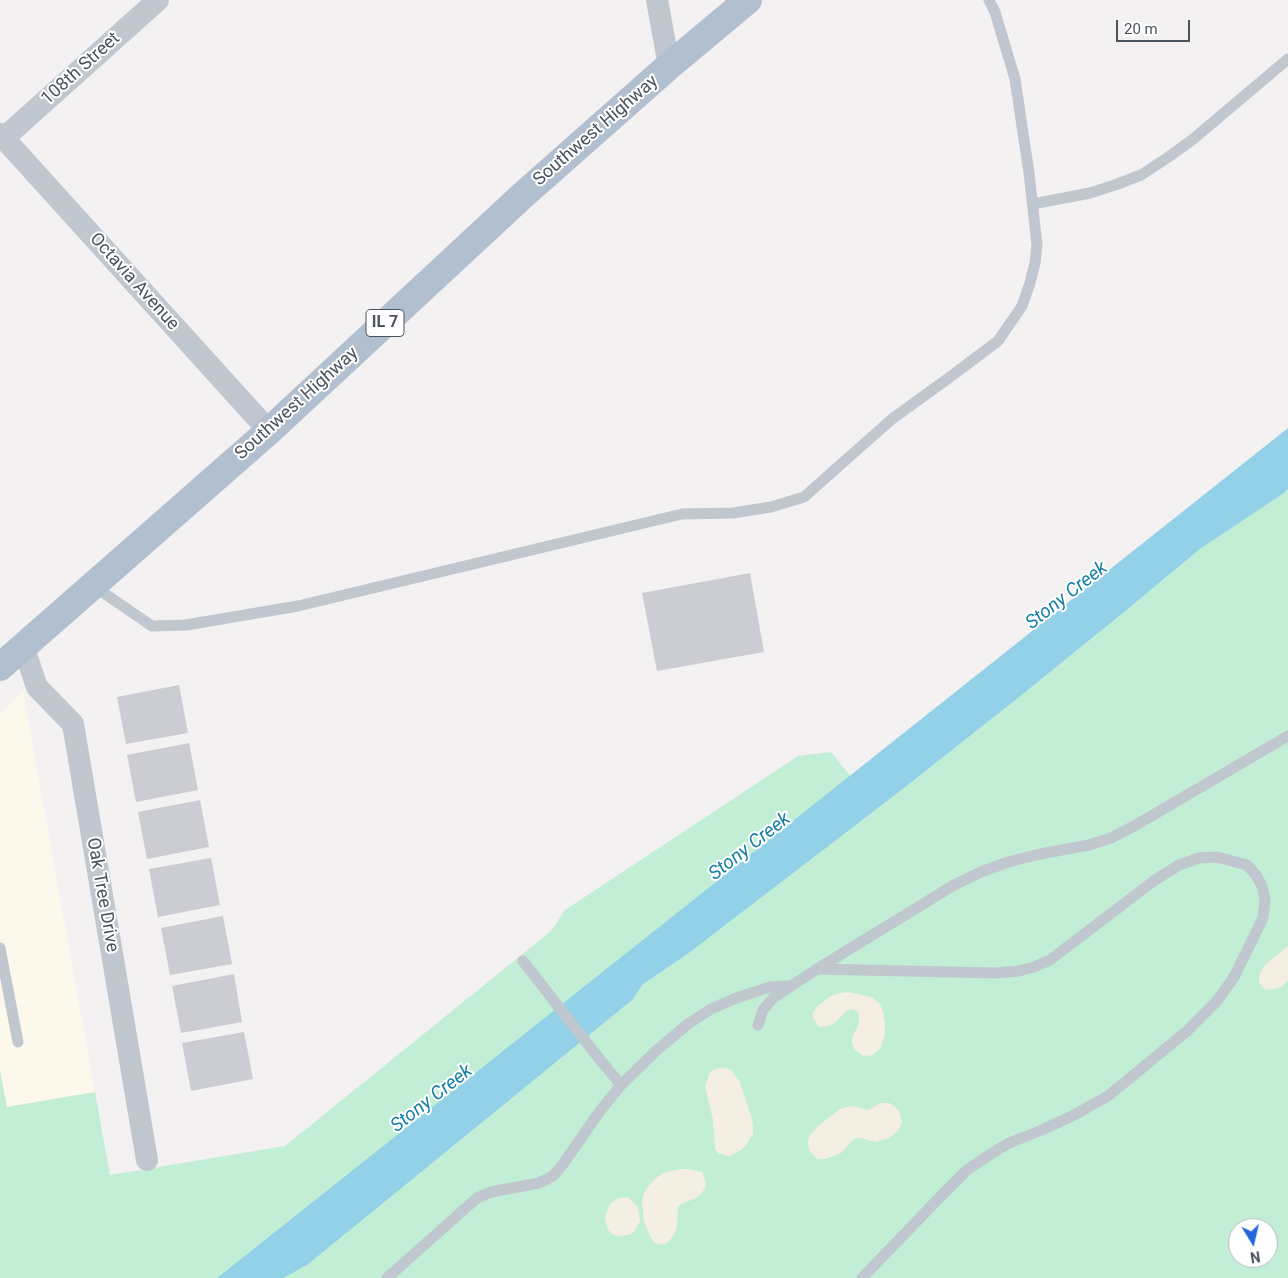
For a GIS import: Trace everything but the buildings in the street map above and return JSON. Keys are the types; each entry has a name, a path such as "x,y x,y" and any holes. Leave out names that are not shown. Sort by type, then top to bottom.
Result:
{"main road":[{"name":"Southwest Highway","path":"0,667 269,431 522,196 669,66 748,0"}],"street":[{"name":"108th Street","path":"2,136 158,0"},
{"path":"657,0 669,66"},
{"name":"Octavia Avenue","path":"2,136 269,431"},
{"name":"Oak Tree Drive","path":"23,646 37,687 73,724 148,1160"}],"lane":[{"path":"92,585 152,626 186,624 298,606 682,514 733,513 771,507 804,497 892,419 998,341 1022,306 1030,284 1037,245 1033,204 1015,79 995,12 989,0"},
{"path":"1033,204 1090,193 1141,175 1192,140 1288,59"},
{"path":"758,1025 763,1010 772,998 954,886 981,872 1008,862 1089,845 1111,838 1288,736"},
{"path":"817,969 996,973 1034,968 1050,960 1155,880 1179,864 1199,858 1217,857 1247,865 1256,875 1262,886 1265,900 1263,918 1234,977 1218,1001 1186,1032 1108,1096 1074,1115 1009,1143 967,1170 862,1278"},
{"path":"0,948 18,1042"},
{"path":"523,960 621,1085"},
{"path":"387,1278 476,1198 491,1192 539,1183 553,1176 564,1164 600,1111 621,1085 657,1050 688,1024 711,1009 736,998 770,987 791,986"}],"shaded area":[{"path":"23,691 95,1092 7,1107 0,1071 0,713"}],"green space":[{"path":"1288,489 1288,1278 283,1278 285,1277 259,1246 217,1278 0,1278 0,1071 7,1107 95,1092 110,1175 285,1146 551,931 565,910 798,756 831,752 877,809 1123,613 1200,549"}],"sand":[{"path":"1288,946 1288,980 1279,988 1264,989 1259,982 1262,970 1266,964"},
{"path":"849,992 871,997 880,1004 883,1011 885,1034 881,1047 873,1055 863,1056 855,1050 852,1044 853,1035 859,1020 859,1014 856,1010 846,1011 835,1023 824,1027 818,1026 813,1018 816,1008 825,1000 840,993"},
{"path":"719,1068 731,1070 740,1082 753,1127 753,1134 746,1145 729,1156 718,1153 715,1149 713,1120 705,1087 709,1074"},
{"path":"881,1103 889,1103 899,1110 902,1122 896,1133 889,1138 875,1142 856,1138 841,1153 826,1159 818,1159 809,1150 809,1137 815,1129 840,1109 853,1106 868,1110"},
{"path":"680,1169 702,1172 706,1183 705,1188 696,1198 678,1207 677,1228 670,1240 665,1244 655,1243 644,1222 642,1201 644,1193 649,1185 663,1173"},
{"path":"628,1197 638,1207 640,1221 634,1232 629,1235 617,1236 608,1230 605,1219 606,1213 610,1204 614,1201 619,1198"}],"water":[{"path":"1288,428 1288,489 1284,493 1200,549 1018,698 904,788 686,955 643,984 632,1000 307,1265 283,1278 217,1278"}],"water label":[{"name":"Stony Creek","path":"1067,596"},
{"name":"Stony Creek","path":"750,847"},
{"name":"Stony Creek","path":"432,1099"}]}
